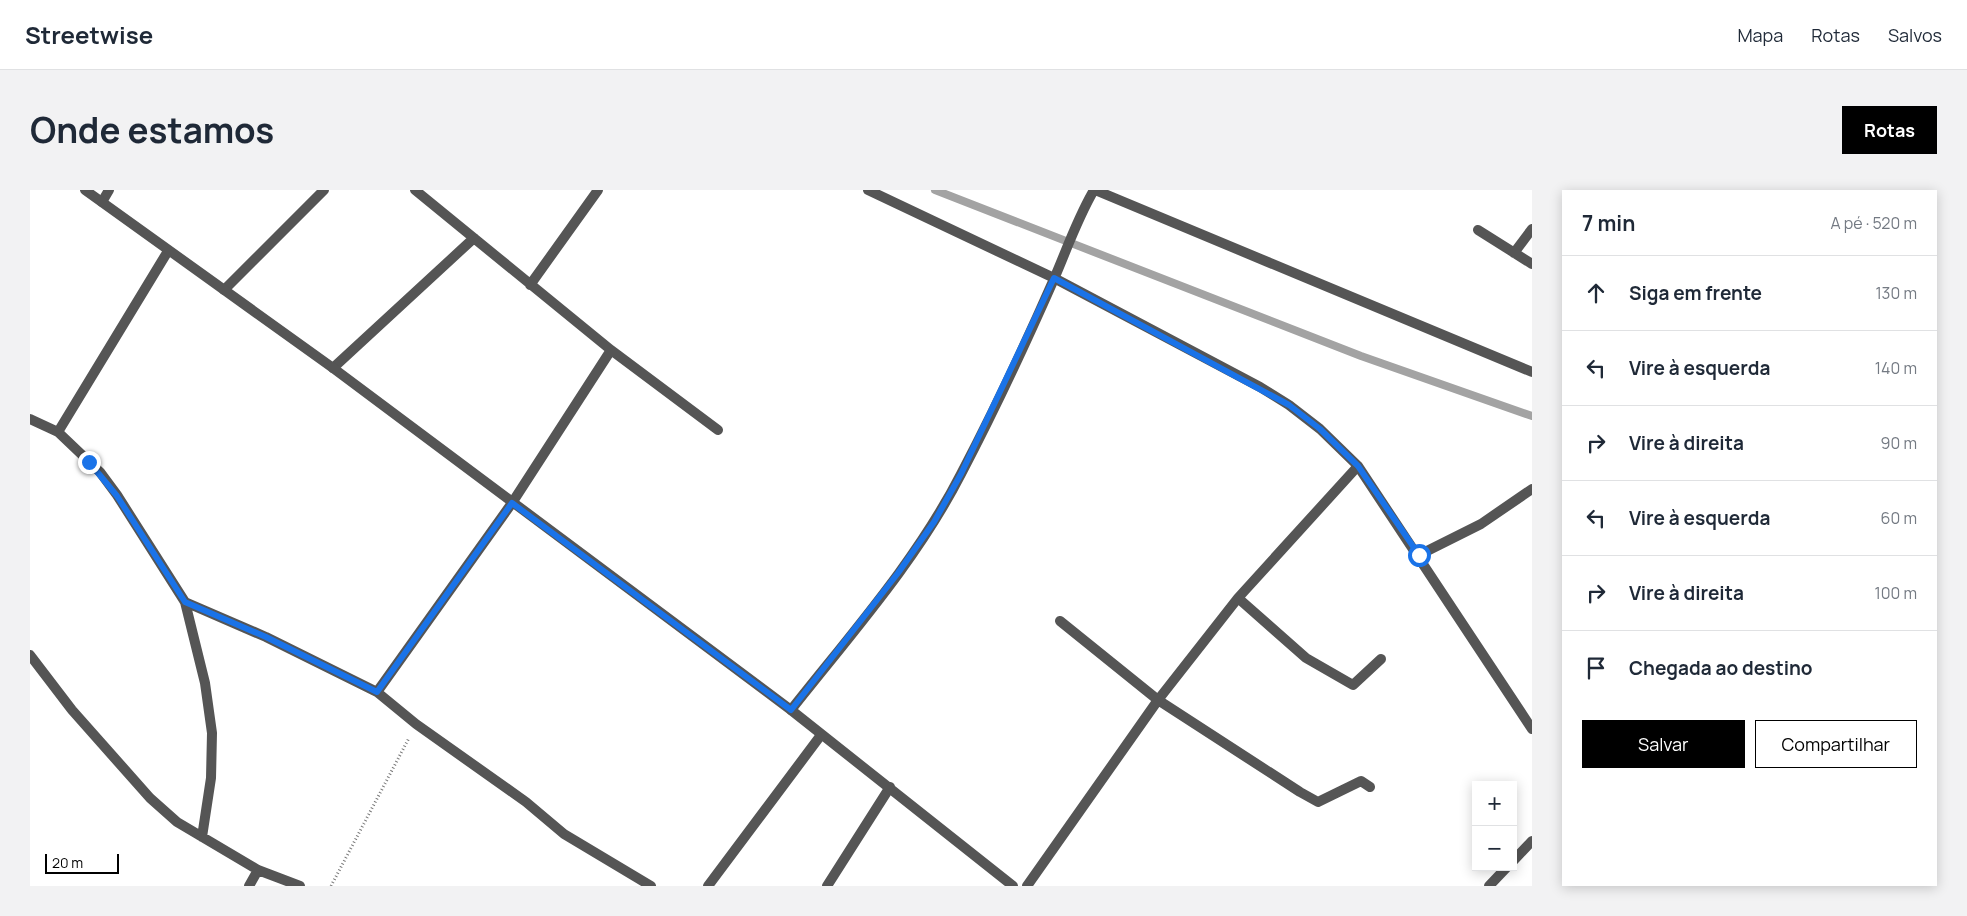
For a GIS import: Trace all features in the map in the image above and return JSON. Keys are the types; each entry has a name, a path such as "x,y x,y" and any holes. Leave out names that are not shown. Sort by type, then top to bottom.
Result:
{"street":[{"path":"85,190 333,368 791,710 1013,886"},
{"path":"102,202 109,190"},
{"path":"224,290 324,190"},
{"path":"415,190 612,350 718,430"},
{"path":"530,285 598,190"},
{"path":"868,190 1054,278 1289,405 1320,429 1358,466 1419,555 1532,728"},
{"path":"791,710 898,573 934,522 961,474 1054,278 1077,222 1094,190 1532,372"},
{"path":"1514,253 1532,229"},
{"path":"1478,230 1532,264"},
{"path":"333,368 474,238"},
{"path":"58,432 168,251"},
{"path":"377,692 512,503 612,350"},
{"path":"30,420 58,432 100,472 185,602 205,683 212,733 211,778 202,837"},
{"path":"1027,886 1158,700 1238,598 1358,466"},
{"path":"1419,555 1481,524 1532,488"},
{"path":"1238,598 1306,658 1353,685 1381,659"},
{"path":"185,602 266,637 377,692 416,724 526,802 564,834 652,886"},
{"path":"1060,621 1158,700 1318,802 1361,780 1370,787"},
{"path":"30,656 72,710 150,798 177,822 258,870 300,886"},
{"path":"708,886 821,734"},
{"path":"827,886 890,787"},
{"path":"1517,856 1532,841"},
{"path":"249,886 258,870"},
{"path":"1489,886 1503,871"}],"path":[{"path":"331,886 416,724"}],"waterway":[{"path":"935,190 1361,356 1532,416"}],"route":[{"path":"89,462 100,472 117,496 185,602 266,637 377,692 512,503 791,710 898,573 934,522 961,474 1054,278 1260,387 1289,405 1320,429 1358,466 1419,555"}]}
